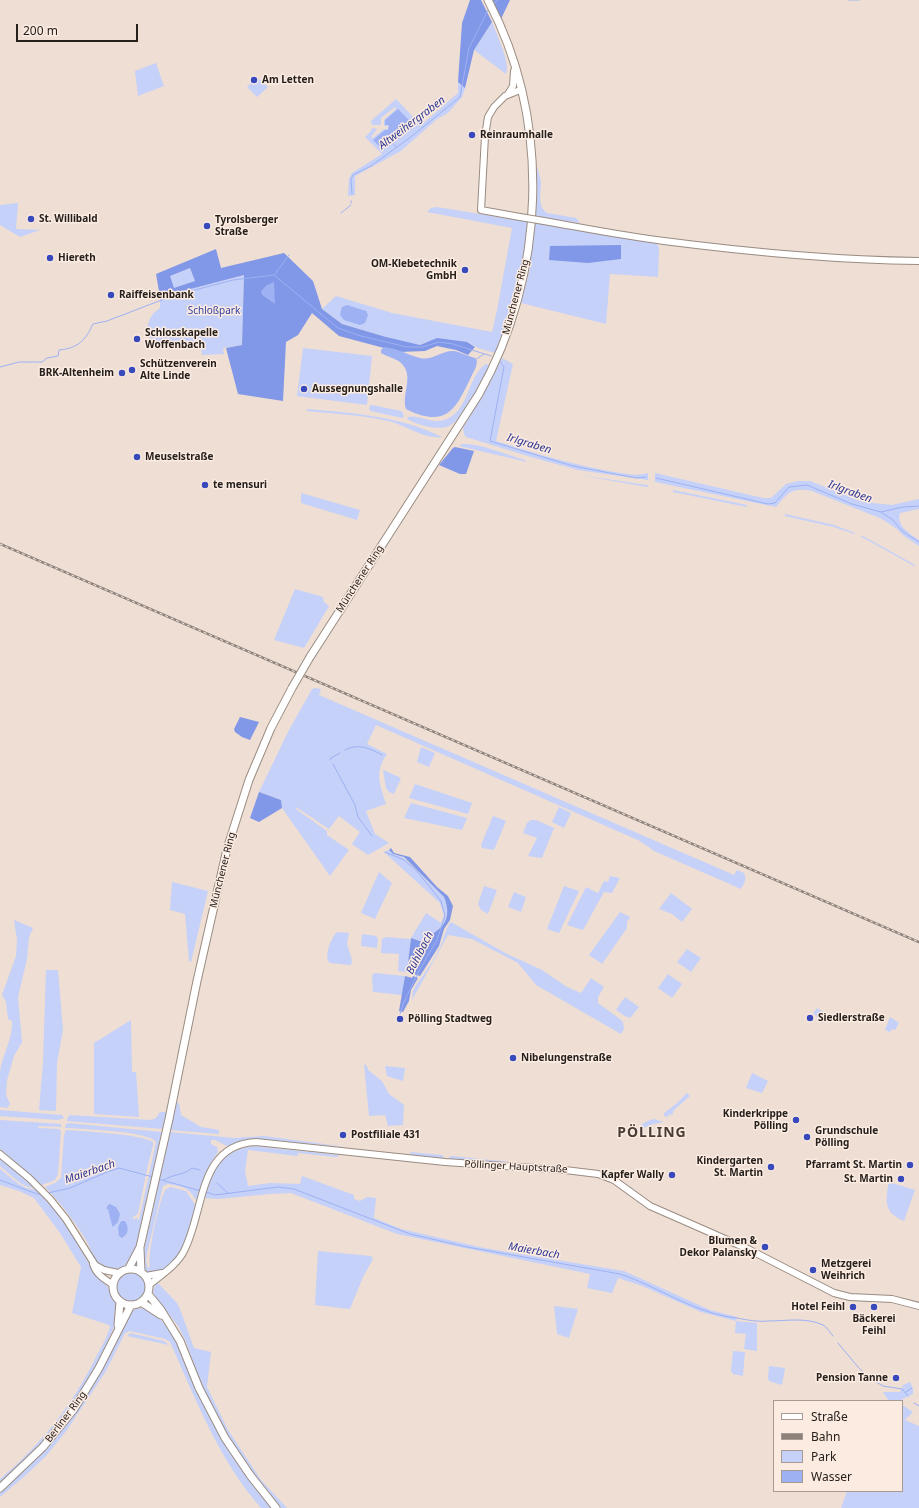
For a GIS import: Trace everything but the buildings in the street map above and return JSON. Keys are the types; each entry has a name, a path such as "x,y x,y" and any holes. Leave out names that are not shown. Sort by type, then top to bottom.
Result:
{"main road":[{"name":"Münchener Ring","path":"140,1247 227,849 249,780 271,728 310,657 466,414 487,378 504,342 520,289 530,240 532,208 532,154 521,92 514,65 488,0"},
{"path":"129,1268 140,1247"},
{"path":"120,1302 131,1305 142,1302 148,1294 149,1285 143,1274 140,1247"},
{"path":"112,1284 118,1273 129,1268 135,1269 143,1274"},
{"name":"Berliner Ring","path":"112,1284 113,1293 120,1302 116,1333"},
{"path":"148,1294 180,1341 199,1388 225,1438 250,1475 276,1508"},
{"path":"142,1302 167,1320"},
{"name":"Berliner Ring","path":"0,1488 33,1458 63,1423 93,1379 131,1305"}],"street":[{"path":"514,65 514,84 508,94 491,110 486,123 480,210 663,241 753,252 881,261 919,261"},
{"path":"508,94 521,92"},
{"path":"501,100 521,92"},
{"name":"Pöllinger Hauptstraße","path":"149,1285 175,1264 185,1250 192,1232 203,1191 212,1168 225,1153 239,1144 256,1142 445,1162 588,1172 603,1175 614,1180 650,1206 748,1249 834,1293 850,1297 892,1299 919,1306"},
{"path":"0,1154 38,1185 69,1223 92,1261 96,1271 112,1284"},
{"path":"92,1261 104,1270 118,1273"},
{"path":"143,1274 163,1273"}],"green space":[{"path":"492,22 505,56 507,69 506,74 474,50"},
{"path":"156,63 164,86 138,96 135,71"},
{"path":"258,78 268,87 257,97 247,87"},
{"path":"458,82 465,88 462,97 448,113 437,119 401,151 355,176 355,195 348,196 349,179 352,173 382,154 365,137 372,128 377,129 371,137 373,138 384,129 388,129 388,126 384,126 384,120 396,109 395,107 381,118 381,125 372,125 371,121 396,99 421,125 458,93"},
{"path":"536,164 541,183 541,203 544,210 547,213 576,218 580,223 535,217"},
{"path":"18,203 16,229 40,230 20,237 0,225 0,205"},
{"path":"437,207 528,222 523,269 509,317 495,353 478,348 467,342 426,342 420,345 403,342 342,324 322,309 336,296 392,313 492,332 512,228 427,212 431,208"},
{"path":"535,223 657,243 659,248 658,277 610,274 606,324 521,303 529,273"},
{"path":"190,268 195,281 174,289 169,276"},
{"name":"Schloßpark","path":"244,275 242,345 223,348 224,354 202,355 200,342 161,347 146,335 151,316 160,308 160,297"},
{"path":"303,348 372,356 367,405 297,396"},
{"path":"502,358 513,364 496,441 580,465 629,474 639,475 648,473 648,480 578,470 466,437 463,428 488,386"},
{"path":"486,364 490,365 478,389 467,408 455,422 449,426 433,428 407,419 408,417 412,416 439,421 452,416 463,402 475,377"},
{"path":"370,405 401,411 404,417 402,418 371,411 369,409"},
{"path":"307,409 358,414 393,420 410,424 442,437 422,434 392,422 361,416 307,411"},
{"path":"462,444 485,447 525,460 527,462 459,446"},
{"path":"655,473 763,498 771,498 786,484 798,481 810,481 860,501 892,505 919,499 919,509 900,513 899,518 904,529 919,540 919,546 882,519 812,491 795,490 787,494 776,507 655,482"},
{"path":"579,475 647,485 649,486 647,487"},
{"path":"673,490 747,505 747,507 673,492"},
{"path":"301,493 360,510 357,520 301,503"},
{"path":"785,514 834,525 855,533 854,534 834,527 785,516"},
{"path":"860,536 863,536 915,565 914,566"},
{"path":"295,589 323,597 324,602 329,606 304,648 274,640"},
{"path":"312,689 321,689 319,695 734,875 737,870 744,873 744,883 741,889 654,851 640,841 376,725 367,744 387,754 379,773 380,784 386,804 366,811 375,834 389,843 368,855 352,844 360,832 339,816 329,829 296,807 296,809 327,831 327,835 349,850 330,876 282,808 281,800 259,792 289,730"},
{"path":"421,747 435,753 429,767 417,762"},
{"path":"383,770 401,778 394,794 389,792 386,788"},
{"path":"415,784 472,803 468,814 409,798"},
{"path":"411,803 467,818 462,830 404,818"},
{"path":"559,807 571,813 564,828 552,822"},
{"path":"493,816 506,821 494,850 482,848 481,845"},
{"path":"531,820 536,820 554,828 542,858 528,856 537,838 523,833 527,823"},
{"path":"389,850 393,854 403,857 444,897 447,906 445,922 433,934 428,944 411,938 426,913 441,923 444,915 440,903 384,852"},
{"path":"379,872 392,883 375,919 361,913"},
{"path":"610,876 620,878 612,893 604,892 583,930 567,925 586,887 598,893 604,881 608,882"},
{"path":"172,882 208,891 191,962 189,961 185,914 170,910"},
{"path":"484,886 497,890 488,914 481,910 478,904"},
{"path":"564,886 579,891 559,933 547,929"},
{"path":"514,892 526,897 521,912 508,907"},
{"path":"671,893 692,909 682,922 672,914 659,909"},
{"path":"620,912 630,917 627,922 627,928 602,964 589,955"},
{"path":"14,920 33,928 29,937 27,959 18,997 22,1042 14,1056 7,1080 6,1095 10,1104 7,1108 0,1107 0,1072 11,1034 12,1021 8,1019 6,1002 2,995 16,956 17,940"},
{"path":"451,922 505,953 542,970 567,987 581,993 591,978 604,987 598,997 598,1003 623,1022 624,1029 621,1034 536,985 518,963 472,939 448,935 412,1000 413,991 416,985 436,955 447,927"},
{"path":"337,932 349,933 347,944 352,960 351,965 330,963 328,960 327,956 329,948 332,939"},
{"path":"362,934 376,936 378,939 377,948 361,946"},
{"path":"386,937 411,939 408,963 417,968 414,974 398,971 399,954 381,953 382,939"},
{"path":"687,949 701,958 691,972 677,962"},
{"path":"46,970 58,970 63,1030 57,1063 56,1111 39,1110 43,1062"},
{"path":"375,973 405,976 402,995 373,992 372,976"},
{"path":"668,974 682,984 672,998 658,988"},
{"path":"625,997 639,1007 630,1018 616,1010"},
{"path":"817,1008 829,1015 825,1023 823,1023 813,1013"},
{"path":"890,1017 899,1023 895,1030 892,1029 890,1032 885,1030"},
{"path":"131,1020 132,1072 136,1072 139,1117 94,1114 94,1043"},
{"path":"364,1064 367,1066 368,1070 382,1081 389,1094 404,1105 403,1125 388,1126 385,1115 369,1116"},
{"path":"385,1066 405,1068 403,1081 387,1076"},
{"path":"752,1073 768,1081 762,1093 746,1088"},
{"path":"687,1093 690,1096 674,1110 672,1115 669,1114 668,1117 664,1116 664,1113"},
{"path":"175,1102 179,1103 181,1115 201,1127 219,1130 219,1134 170,1130"},
{"path":"0,1110 62,1115 64,1118 58,1120 0,1116"},
{"path":"160,1112 167,1112 163,1129 67,1121 70,1115 151,1120 156,1118"},
{"path":"654,1119 664,1122 646,1127 631,1140 634,1132 640,1126"},
{"path":"0,1120 61,1124 61,1127 38,1126 39,1128 59,1129 61,1131 58,1174 55,1180 42,1185 0,1149"},
{"path":"66,1124 162,1132 137,1243 129,1261 122,1267 110,1269 102,1267 97,1262 77,1226 45,1187 55,1183 61,1178 64,1135 66,1130 111,1133 146,1139 153,1142 153,1145 138,1214 133,1217 133,1220 138,1217 137,1220 139,1220 156,1142 151,1138 128,1133 65,1128"},
{"path":"170,1132 234,1138 264,1136 347,1147 258,1139 244,1140 227,1146 215,1140 211,1140 211,1144 217,1147 218,1152 210,1164 198,1199 195,1199 190,1192 184,1188 168,1184 163,1186 147,1253 146,1262 148,1268 150,1267 150,1252 157,1215 166,1189 171,1187 186,1191 196,1206 185,1243 175,1260 168,1267 160,1271 147,1273 143,1268 144,1250"},
{"path":"253,1146 339,1155 338,1157 335,1157 298,1153 298,1156 248,1150 245,1171 248,1186 270,1183 300,1184 302,1176 354,1195 354,1199 360,1201 367,1197 376,1198 374,1218 401,1229 484,1248 624,1271 710,1310 737,1317 736,1321 701,1312 642,1286 618,1278 612,1293 587,1288 590,1274 397,1234 291,1193 218,1199 205,1198 211,1178 225,1157 233,1152"},
{"path":"410,1152 442,1155 444,1157 443,1159 411,1156"},
{"path":"452,1156 512,1163 449,1159 449,1157"},
{"path":"0,1158 34,1188 20,1183 0,1166"},
{"path":"0,1169 26,1188 36,1189 47,1202 48,1201 69,1230 95,1274 108,1287 111,1296 116,1303 116,1322 100,1359 62,1421 45,1442 0,1485 0,1479 43,1437 67,1406 88,1373 110,1327 109,1325 72,1313 81,1267 60,1233 34,1198 0,1185"},
{"path":"889,1182 915,1190 904,1221 897,1218 889,1210 887,1195"},
{"path":"318,1251 371,1256 373,1259 363,1277 350,1309 315,1305"},
{"path":"131,1272 142,1276 146,1287 142,1298 131,1302 120,1298 116,1287 120,1276"},
{"path":"157,1282 177,1303 194,1348 211,1352 207,1387 228,1430 261,1480 287,1508 281,1508 246,1465 221,1425 201,1384 186,1342 178,1326 154,1295 153,1290"},
{"path":"554,1306 578,1309 569,1338 557,1334"},
{"path":"141,1308 151,1311 160,1318 168,1328 181,1352 205,1408 223,1441 242,1471 271,1508 261,1508 233,1470 199,1407 170,1342 165,1339 130,1331 125,1333 106,1371 67,1430 46,1456 0,1497 0,1492 42,1453 74,1414 106,1363 130,1314 133,1310"},
{"path":"736,1321 757,1323 757,1351 744,1349 746,1334 735,1333"},
{"path":"130,1333 164,1341 169,1345 127,1336"},
{"path":"733,1351 745,1352 743,1376 733,1374 731,1371"},
{"path":"769,1366 785,1368 782,1385 769,1381"},
{"path":"910,1382 913,1389 913,1394 901,1400 888,1400 883,1392 900,1392 903,1385"},
{"path":"903,1406 913,1412 905,1420 919,1426 919,1508 841,1508 847,1492 903,1492"}],"shaded area":[{"path":"470,0 481,0 492,22 474,50 465,88 458,82 462,23"},
{"path":"491,0 510,0 501,19"},
{"path":"621,245 621,259 588,263 549,260 550,246"},
{"path":"216,249 221,268 284,253 313,281 322,309 342,324 420,345 437,338 467,342 475,347 468,355 456,350 437,346 425,351 399,352 339,336 312,313 298,335 286,342 283,401 238,394 226,348 242,345 244,275 160,297 156,274","holes":["190,268 195,281 174,288 170,276"]},
{"path":"455,447 474,451 466,474 460,474 439,465"},
{"path":"240,717 259,722 250,740 235,732 234,729"},
{"path":"259,792 281,800 282,808 259,822 250,818"},
{"path":"391,848 394,853 410,857 437,887 448,896 453,906 450,920 444,929 439,946 420,976 414,974 417,968 408,963 411,938 428,944 433,934 445,922 447,906 444,897 404,857 393,854 389,850"},
{"path":"405,976 412,978 413,976 418,978 411,990 409,1001 403,1012 399,1011"}],"water":[{"path":"398,109 415,126 399,138 393,139 381,148 373,140 385,130 388,130 389,125 385,125 385,120"},
{"path":"274,282 275,304 262,295 261,291 267,285"},
{"path":"347,305 366,311 368,315 365,323 360,325 344,320 340,315 342,307"},
{"path":"384,347 424,359 445,352 454,351 475,358 477,361 476,367 464,392 452,410 444,415 434,417 421,415 406,409 405,397 407,374 405,368 399,361 381,353 381,350"},
{"path":"110,1204 116,1207 120,1214 118,1222 113,1227 108,1209 106,1209"},
{"path":"121,1221 125,1221 128,1228 126,1234 122,1238 119,1236 118,1227"}],"waterway":[{"name":"Altweihergraben","path":"494,4 497,0"},
{"name":"Altweihergraben","path":"849,0 859,0"},
{"name":"Altweihergraben","path":"352,194 351,179 353,175 371,166 412,136 460,97 469,48 488,10"},
{"path":"391,141 396,147"},
{"name":"Altweihergraben","path":"341,213 351,205"},
{"name":"Altweihergraben","path":"275,274 289,255"},
{"name":"Irlgraben","path":"274,275 338,328 361,336 407,347 423,347 439,342 453,344 491,356"},
{"path":"0,367 19,362 42,362 47,358 58,356 59,350 66,349 80,343 87,335 93,324 107,321 159,301 233,280 274,275"},
{"path":"475,360 484,354"},
{"name":"Irlgraben","path":"499,360 504,367 490,441 573,466 636,478 646,477"},
{"name":"Irlgraben","path":"656,478 768,504 775,503 789,487 807,485 852,504 881,512 903,507 919,506"},
{"name":"Irlgraben","path":"881,512 893,520 902,531 919,542"},
{"name":"Bühlbach","path":"345,750 355,747 364,747 382,755"},
{"name":"Bühlbach","path":"330,760 340,753"},
{"name":"Bühlbach","path":"333,764 355,805 358,817 372,836"},
{"name":"Bühlbach","path":"385,852 404,860 416,870 441,901 445,916 437,940 420,969 403,1004 400,1014"},
{"name":"Maierbach","path":"48,1193 70,1188 119,1168 153,1177"},
{"name":"Maierbach","path":"164,1180 189,1171 192,1168 200,1170"},
{"name":"Maierbach","path":"158,1179 201,1191"},
{"name":"Maierbach","path":"0,1180 40,1194"},
{"name":"Maierbach","path":"217,1183 228,1193"},
{"name":"Maierbach","path":"206,1192 215,1195 278,1187 294,1189 410,1234 467,1247 620,1274 635,1279 692,1306 707,1311 756,1321 810,1321 824,1326 833,1336"},
{"name":"Maierbach","path":"838,1343 869,1378 883,1386 902,1389 908,1396"},
{"path":"906,1392 912,1388"},
{"name":"Maierbach","path":"914,1403 919,1406"}],"railway":[{"path":"0,544 919,942"}],"place":[{"name":"Am Letten","path":"254,80"},
{"name":"Reinraumhalle","path":"472,135"},
{"name":"St. Willibald","path":"31,219"},
{"name":"Tyrolsberger Straße","path":"207,226"},
{"name":"Hiereth","path":"50,258"},
{"name":"OM-Klebetechnik GmbH","path":"465,270"},
{"name":"Raiffeisenbank","path":"111,295"},
{"name":"Schlosskapelle Woffenbach","path":"137,339"},
{"name":"Schützenverein Alte Linde","path":"132,370"},
{"name":"BRK-Altenheim","path":"122,373"},
{"name":"Aussegnungshalle","path":"304,389"},
{"name":"Meuselstraße","path":"137,457"},
{"name":"te mensuri","path":"205,485"},
{"name":"Siedlerstraße","path":"810,1018"},
{"name":"Pölling Stadtweg","path":"400,1019"},
{"name":"Nibelungenstraße","path":"513,1058"},
{"name":"Kinderkrippe Pölling","path":"796,1120"},
{"name":"Postfiliale 431","path":"343,1135"},
{"name":"Grundschule Pölling","path":"807,1137"},
{"name":"Pfarramt St. Martin","path":"910,1165"},
{"name":"Kindergarten St. Martin","path":"771,1167"},
{"name":"Kapfer Wally","path":"672,1175"},
{"name":"St. Martin","path":"901,1179"},
{"name":"Blumen & Dekor Palansky","path":"765,1247"},
{"name":"Metzgerei Weihrich","path":"813,1270"},
{"name":"Hotel Feihl","path":"853,1307"},
{"name":"Bäckerei Feihl","path":"874,1307"},
{"name":"Pension Tanne","path":"896,1378"}],"district":[{"name":"PÖLLING","path":"652,1133"}]}
